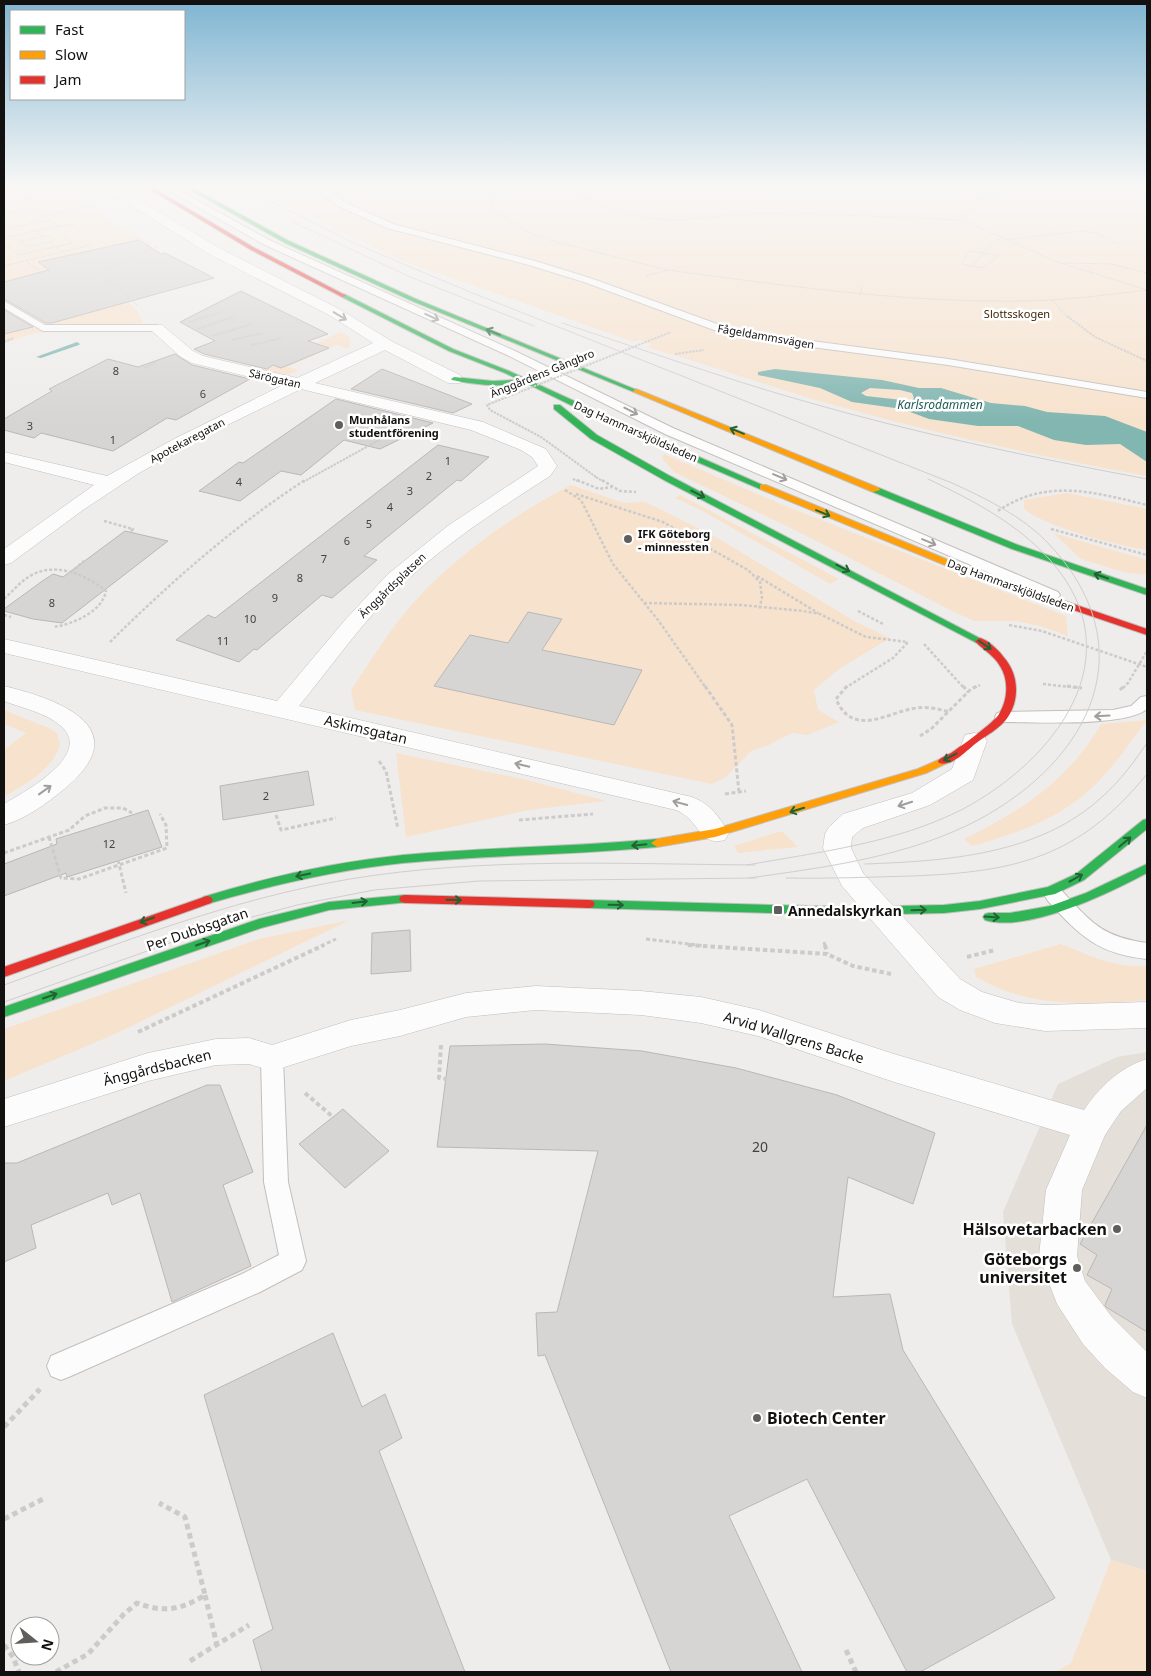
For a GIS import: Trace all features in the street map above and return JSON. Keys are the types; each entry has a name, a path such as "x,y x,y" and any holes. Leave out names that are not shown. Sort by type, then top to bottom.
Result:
{"main road":[{"name":"Dag Hammarskjöldsleden","path":"282,264 451,350 527,381 648,437 827,515 960,568 1147,632"},
{"path":"336,264 414,300 1015,546 1147,592"},
{"path":"454,379 493,383 527,381 594,437 975,638 998,654 1009,670 1012,683 1011,704 1003,717"},
{"path":"656,470 638,454 640,443 648,437 669,430 704,433 877,499 934,512"},
{"name":"Per Dubbsgatan","path":"4,972 149,919 223,895 319,871 403,859 619,847 671,841 715,833 922,772 955,755 1003,717"},
{"path":"944,909 980,905 1051,891 1080,877 1147,823"},
{"path":"944,909 993,918 1026,916 1065,906 1147,868"},
{"name":"Per Dubbsgatan","path":"4,1012 260,924 329,906 405,899 818,910 944,909"}],"street":[{"path":"240,264 336,313 385,344 454,379"},
{"name":"Särögatan","path":"156,328 198,360 476,426 527,446 539,453 541,472"},
{"name":"Apotekaregatan","path":"4,559 53,521 110,484 187,440 299,384 385,344"},
{"path":"4,456 110,484"},
{"name":"Änggårdsplatsen","path":"282,711 351,626 417,560 494,502 541,472"},
{"name":"Askimsgatan","path":"4,646 683,803 696,808 706,816 715,833"},
{"path":"4,694 70,720 80,730 84,740 83,751 73,767 62,778 4,816"},
{"path":"974,741 964,774 921,799 853,822 838,834 837,848 852,879 934,968 949,988 966,1000 1011,1014 1066,1019 1147,1015"},
{"name":"Arvid Wallgrens Backe","path":"272,1058 351,1033 400,1023 466,1005 536,998 640,1003 701,1010 759,1024 894,1068 1091,1127"},
{"name":"Änggårdsbacken","path":"4,1113 148,1067 216,1052 249,1051 272,1058"},
{"path":"1147,1074 1136,1078 1109,1101 1091,1127 1064,1190 1058,1256 1070,1291 1097,1330 1119,1354 1147,1378"}],"lane":[{"path":"315,264 511,352 669,430 1115,622"},
{"name":"Fågeldammsvägen","path":"536,264 587,280 718,328 788,342 948,362 1147,395"},
{"path":"4,304 43,328 156,328"},
{"path":"1003,717 1113,715 1136,710 1147,701"},
{"path":"1051,891 1092,935 1121,949 1147,951"},
{"path":"61,1366 252,1283 293,1261 276,1182 272,1058"}],"path":[{"path":"30,264 44,274"},
{"path":"115,264 102,270 102,274 154,319 156,328"},
{"path":"642,264 668,270 860,294 946,301 1052,300 1147,290"},
{"path":"963,264 983,268 988,264"},
{"path":"1064,264 1147,290"},
{"path":"1112,264 1147,273"},
{"path":"643,276 668,270"},
{"path":"860,294 862,287"},
{"path":"1052,300 1064,314 1084,329 1147,361"},
{"path":"199,330 207,325 233,317"},
{"path":"179,346 252,324"},
{"name":"Änggårdens Gångbro","path":"612,487 541,437 490,410 487,404 671,332"},
{"path":"248,346 282,338"},
{"path":"106,646 176,578 244,522 337,461 394,432"},
{"path":"541,472 599,489 612,487 626,493 640,491"},
{"path":"541,472 581,500 613,564 732,725 739,792"},
{"path":"996,513 1015,499 1037,492 1055,490 1081,492 1147,505"},
{"path":"573,493 663,522 820,614 866,637 908,642"},
{"path":"101,520 133,529 130,532"},
{"path":"71,572 84,561"},
{"path":"4,599 34,574 57,570 71,572 106,591 103,601 77,622 56,628 48,626"},
{"path":"755,575 760,582 762,591 759,610"},
{"path":"643,603 760,606 820,614"},
{"path":"4,615 15,618"},
{"path":"1000,626 1042,631 1147,667"},
{"path":"911,637 898,654 844,689 836,699 839,707 848,714 877,721 900,712 928,707 949,712"},
{"path":"924,644 968,692"},
{"path":"1112,691 1120,690 1128,683 1147,651"},
{"path":"914,740 931,730 968,692 982,684 1012,683 1091,689"},
{"path":"386,772 399,834"},
{"path":"683,803 691,789 724,794 759,787 781,814"},
{"path":"4,853 69,830 85,816 105,808 123,808 132,813"},
{"path":"511,820 599,813"},
{"path":"50,837 63,880 79,879 119,862 167,848 163,817 160,814"},
{"path":"276,815 281,830 336,818"},
{"path":"119,862 128,900"},
{"path":"818,910 827,954"},
{"path":"133,1035 342,936"},
{"path":"640,938 689,945 827,954 853,966 893,975 910,976 997,950"},
{"path":"688,938 689,945"},
{"path":"4,1426 61,1366"},
{"path":"4,1519 45,1498"},
{"path":"159,1503 185,1517 217,1645"},
{"path":"56,1672 84,1657 112,1629 126,1610 137,1603 154,1610 170,1611 192,1604 204,1594"},
{"path":"190,1661 249,1625"},
{"path":"4,1645 14,1657 18,1672"},
{"path":"846,1650 856,1672"}],"shaded area":[{"name":"Göteborgs universitet","path":"1147,1052 1147,1571 1111,1560 1012,1324 1003,1212 1058,1084 1117,1057"}],"green space":[{"path":"4,264 106,264 92,270 136,309 143,321 135,330 35,333 4,343"},
{"name":"Slottsskogen","path":"412,264 1147,264 1147,476 993,445 917,427 816,400 645,347 652,344 639,340 634,342"},
{"path":"341,332 350,338 349,349 337,345 288,367 299,371 287,375 259,369"},
{"path":"664,454 783,505 1066,616 1068,636 1040,626 1016,621 975,621 956,613 805,535 674,472 662,458"},
{"path":"571,485 624,503 645,502 716,537 856,622 890,638 839,669 814,690 818,710 839,722 807,735 792,733 769,745 751,751 726,777 712,784 355,710 351,690 389,633 420,595 459,559 481,542 525,511"},
{"path":"1067,493 1147,509 1147,550 1065,529 1024,509 1024,500"},
{"path":"680,495 839,579 830,584 701,510 675,498"},
{"path":"1053,533 1147,560 1147,575 1123,572 1081,559"},
{"path":"4,710 51,729 57,733 60,744 56,754 45,769 4,797 4,750 26,733 4,724"},
{"path":"1147,720 1103,777 1074,803 1032,826 987,842 972,846 964,839 1005,817 1042,792 1059,777 1089,744 1101,724"},
{"path":"396,753 527,780 606,801 529,810 406,837"},
{"path":"783,832 798,847 738,853 734,846"},
{"path":"350,920 115,1034 4,1081 4,1029 259,939"},
{"path":"1061,944 1092,957 1114,963 1147,966 1147,1000 1103,1003 1059,1002 1016,994 976,977 974,969"},
{"path":"1111,1560 1147,1571 1147,1672 1055,1672 1071,1663"}],"water":[{"name":"Karlsrodammen","path":"775,369 882,380 919,388 941,388 991,403 1025,406 1047,412 1105,416 1147,432 1147,462 1120,444 1086,445 1054,440 1018,426 978,426 929,419 902,409 852,402 820,388 758,375 758,372","holes":["870,388 900,390 912,393 914,398 911,401 866,396 861,393"]}],"building":[{"path":"41,264 187,264 214,278 52,323 46,323 4,299 4,282 49,270"},
{"path":"241,291 328,334 308,341 329,348 281,368 273,365 267,369 204,354 194,349 215,341 180,322"},
{"path":"4,310 33,327 4,334"},
{"path":"175,354 192,365 250,379 176,420 167,418 113,451 41,433 34,438 4,430 4,419 52,391 49,389 108,359 138,367"},
{"path":"382,369 472,404 453,413 351,389"},
{"path":"336,399 433,423 380,449 344,440 301,475 281,471 240,501 199,491 239,462 243,463"},
{"path":"438,445 489,457 461,481 457,480 364,556 377,560 332,598 322,595 257,650 254,649 239,662 176,640 208,615 215,618"},
{"path":"125,531 168,541 62,623 33,619 4,611 4,609 53,574 63,577"},
{"path":"528,612 562,619 542,650 642,670 614,725 434,686 470,635 508,643"},
{"path":"308,771 314,805 223,820 220,786"},
{"path":"148,810 162,847 67,877 66,873 4,896 4,864 57,844 56,839"},
{"path":"410,930 411,971 371,974 372,933"},
{"name":"Biotech Center","path":"545,1044 642,1051 736,1068 837,1095 935,1133 913,1204 848,1177 833,1297 890,1294 903,1350 1055,1598 920,1672 907,1672 807,1479 729,1516 802,1672 671,1672 545,1355 538,1356 536,1313 557,1312 598,1151 437,1147 450,1046"},
{"path":"207,1085 220,1085 253,1172 223,1185 251,1266 172,1302 140,1193 112,1205 108,1193 31,1225 36,1248 4,1262 4,1163 17,1163"},
{"path":"343,1109 389,1151 345,1188 299,1144"},
{"name":"Hälsovetarbacken","path":"1147,1125 1147,1332 1106,1307 1105,1305 1112,1289 1087,1275 1097,1255 1080,1244"},
{"path":"333,1333 362,1407 385,1394 402,1438 379,1451 465,1672 262,1672 253,1640 273,1629 204,1395"}],"waterway":[{"path":"39,357 77,344"}],"tram line":[{"path":"383,264 534,326"},
{"path":"404,264 965,489 1002,508 1037,533 1047,542 1077,581 1094,621 1099,660 1093,697 1076,733 1051,765 1018,795 978,820 951,833 895,852 837,865 749,878"},
{"path":"562,323 740,382 843,412 972,444 1147,479"},
{"path":"748,865 830,851 885,838 938,821 963,809 997,788 1028,763 1054,734 1073,702 1085,668 1086,633 1075,596 1050,560 1023,535 977,504 928,479"},
{"path":"865,864 960,857 1022,843 1051,831 1078,816 1103,796 1126,771 1147,743"},
{"path":"786,878 849,878 949,874 1014,864 1043,855 1070,842 1096,825 1122,802 1147,774"},
{"path":"4,985 175,924 262,898 350,879 451,867 552,863 748,865"},
{"path":"748,865 755,865"},
{"path":"4,1002 212,928 297,905 374,890 479,881 756,878"}],"traffic: fast":[{"path":"336,264 414,300 636,391"},
{"path":"344,296 451,350 507,372 619,425 763,487"},
{"path":"454,379 493,383 513,382"},
{"path":"557,407 594,437 667,478 980,641"},
{"path":"876,490 1015,547 1147,592"},
{"path":"589,904 850,911 944,909 980,905 1051,891 1080,877 1147,823"},
{"path":"207,900 279,880 378,862 435,856 657,843"},
{"path":"989,917 1031,915 1051,910 1091,896 1147,868"},
{"path":"4,1012 259,924 329,906 405,899"}],"traffic: slow":[{"path":"636,391 876,490"},
{"path":"763,487 960,568 1047,598"},
{"path":"657,843 715,833 922,771 943,761"}],"traffic: jam":[{"path":"282,264 344,296"},
{"path":"1047,598 1147,632"},
{"path":"980,641 999,657 1005,665 1012,683 1008,705 1003,717"},
{"path":"943,761 955,755 1003,717"},
{"path":"405,899 589,904"},
{"path":"4,972 207,900"}],"place":[{"name":"Munhålans studentförening","path":"339,425"},
{"name":"IFK Göteborg - minnessten","path":"628,539"},
{"name":"Annedalskyrkan","path":"778,910"},
{"name":"Hälsovetarbacken","path":"1117,1229"},
{"name":"Göteborgs universitet","path":"1077,1268"},
{"name":"Biotech Center","path":"757,1418"}]}
